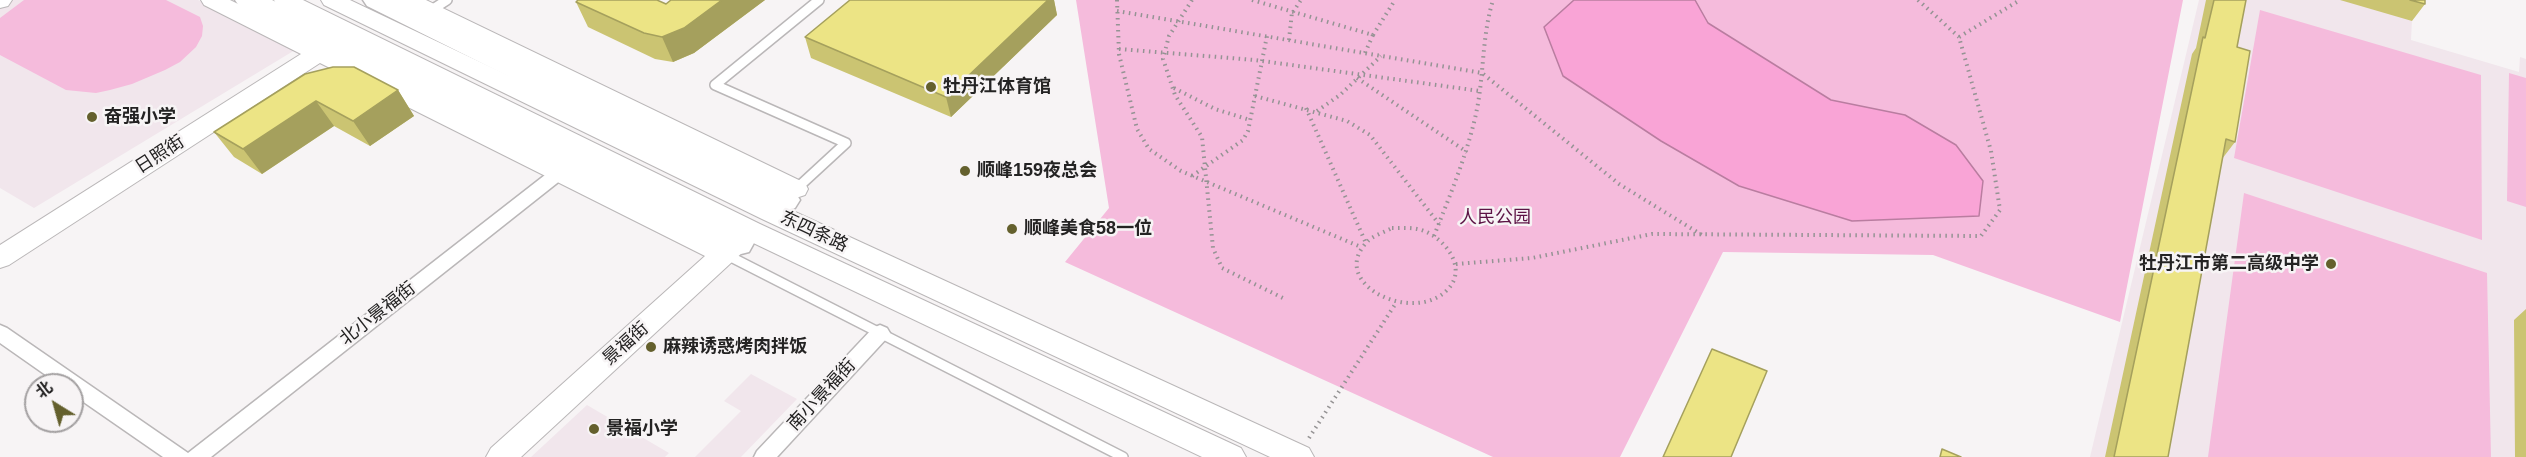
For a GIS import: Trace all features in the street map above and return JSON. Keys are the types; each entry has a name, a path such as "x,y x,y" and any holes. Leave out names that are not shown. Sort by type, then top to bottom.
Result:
{"highway":[{"path":"249,0 645,165 760,221"},
{"path":"378,0 645,165 760,221"}],"main road":[{"path":"212,0 560,172 760,221"},
{"path":"285,0 645,165"},
{"path":"332,0 645,165"},
{"path":"408,0 439,5 760,221 1230,457"},
{"name":"日照街","path":"0,258 320,52"},
{"name":"东四条路","path":"760,221 1298,457"},
{"name":"景福街","path":"501,457 760,221"}],"street":[{"name":"北小景福街","path":"196,457 560,172"},
{"path":"0,333 179,457"},
{"name":"南小景福街","path":"764,457 880,333"}],"lane":[{"path":"819,0 715,85 846,144 760,221 880,333 1123,457"}],"path":[{"path":"1117,0 1119,48 1137,129 1149,149 1181,171 1361,247"},
{"path":"1192,0 1176,21 1163,50 1166,74 1190,123 1202,137 1214,248 1222,268 1283,298"},
{"path":"1252,0 1373,35"},
{"path":"1269,5 1273,0"},
{"path":"1289,40 1293,12 1301,0"},
{"path":"1365,53 1373,35 1395,0"},
{"path":"1434,236 1467,152 1480,91 1485,23 1493,0"},
{"path":"1456,264 1532,258 1652,234 1981,236 2000,210 1991,151 1959,37 1918,0"},
{"path":"1959,37 2020,0"},
{"path":"1118,11 1482,72 1619,184 1703,236"},
{"path":"1192,176 1243,140 1248,131 1267,36"},
{"path":"1119,48 1163,50 1262,61 1480,91"},
{"path":"1316,111 1340,95 1381,56"},
{"path":"1357,78 1467,152"},
{"path":"1173,87 1215,109 1250,120"},
{"path":"1255,96 1347,121 1370,135 1439,224"},
{"path":"1306,108 1365,241"},
{"path":"1392,228 1408,228 1434,236 1449,248 1456,264 1452,284 1442,294 1428,301 1412,304 1396,303 1380,297 1367,288 1359,277 1355,264 1365,241 1377,233 1392,228"},
{"path":"1298,457 1396,303"}],"shaded area":[{"name":"奋强小学","path":"10,0 198,0 300,47 34,208 0,188 0,5"},
{"path":"1574,0 1695,0 1708,23 1831,100 1905,115 1956,145 1983,181 1979,216 1852,221 1739,186 1661,141 1563,76 1544,27"},
{"name":"牡丹江市第二高级中学","path":"2199,0 2413,0 2411,40 2519,72 2520,57 2526,59 2526,457 2090,457"},
{"path":"751,374 797,399 741,457 695,457 741,411 724,401"},
{"name":"景福小学","path":"587,405 669,453 665,457 531,457"}],"green space":[{"path":"24,0 166,0 200,17 203,26 202,36 196,47 180,62 132,84 96,93 66,90 0,55 0,18"},
{"name":"人民公园","path":"1076,0 2183,0 2120,322 1933,255 1723,252 1620,457 1493,457 1065,262 1109,208"},
{"path":"2260,10 2481,75 2482,240 2234,158"},
{"path":"2509,73 2526,78 2526,207 2507,201"},
{"path":"2244,193 2487,273 2491,457 2208,457"}],"building":[{"path":"578,0 657,0 666,4 671,0 722,0 684,28 662,37 644,33 576,2"},
{"name":"牡丹江体育馆","path":"850,0 1048,0 946,97 805,37"},
{"path":"2214,0 2246,0 2237,47 2250,51 2235,142 2226,139 2168,457 2114,457 2203,37 2205,38"},
{"path":"2410,0 2425,0 2425,4"},
{"path":"333,67 354,67 398,90 353,121 316,101 243,149 214,132 305,74"},
{"path":"1712,349 1767,371 1731,457 1663,457"},
{"path":"1942,449 1961,457 1940,457"}],"place":[{"name":"牡丹江体育馆","path":"931,87"},
{"name":"奋强小学","path":"92,117"},
{"name":"顺峰159夜总会","path":"965,171"},
{"name":"顺峰美食58一位","path":"1012,229"},
{"name":"牡丹江市第二高级中学","path":"2331,264"},
{"name":"麻辣诱惑烤肉拌饭","path":"651,347"},
{"name":"景福小学","path":"594,429"}]}
